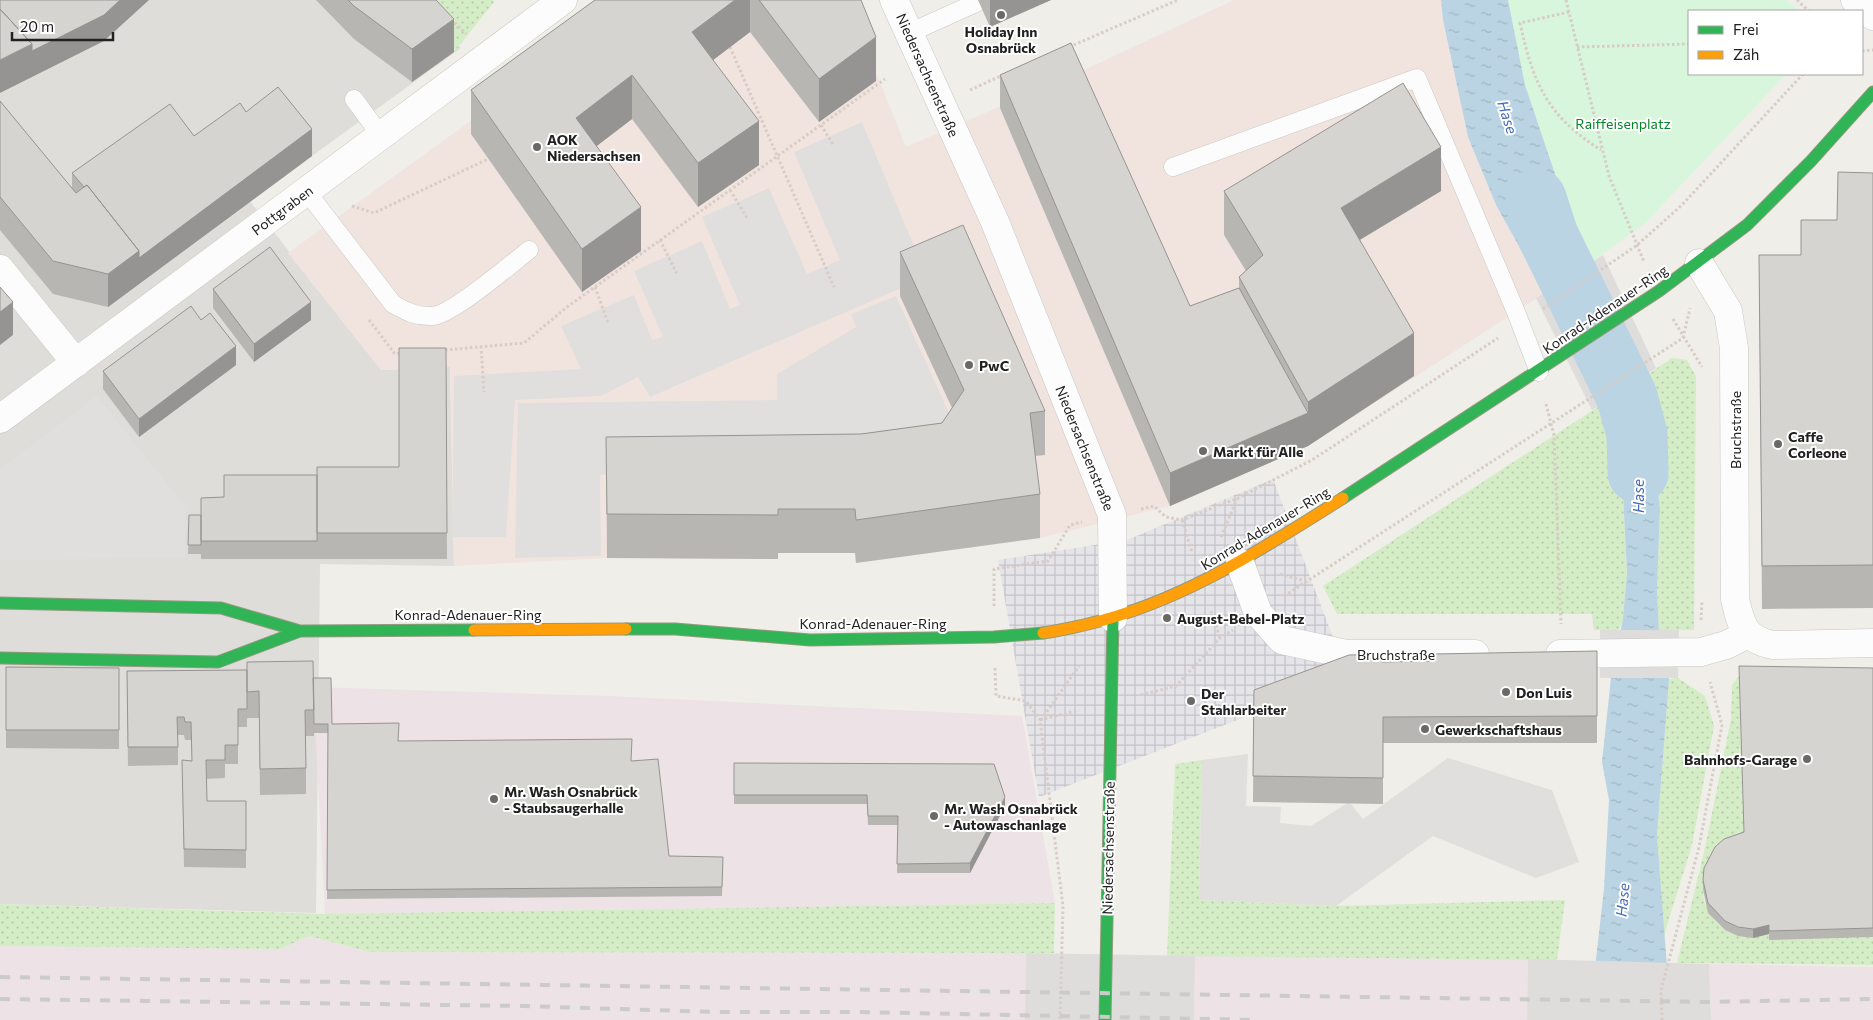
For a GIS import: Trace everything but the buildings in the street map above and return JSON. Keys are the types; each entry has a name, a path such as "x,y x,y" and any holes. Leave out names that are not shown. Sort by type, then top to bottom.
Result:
{"main road":[{"name":"Konrad-Adenauer-Ring","path":"0,604 221,608 300,631 675,628 810,640 994,638 1051,632 1113,618 1162,601 1240,563 1319,515 1629,312 1699,263 1747,225 1811,161 1873,92"},
{"name":"Niedersachsenstraße","path":"1105,1020 1113,618"},
{"name":"Konrad-Adenauer-Ring","path":"0,658 218,662 300,631"}],"street":[{"name":"Pottgraben","path":"0,419 563,0"},
{"name":"Niedersachsenstraße","path":"894,0 995,222 1112,515 1113,618"},
{"path":"1855,0 1873,16"},
{"name":"Bruchstraße","path":"1699,263 1728,311 1734,348 1735,599 1740,618 1748,634"},
{"path":"0,270 76,363"},
{"name":"Bruchstraße","path":"1240,563 1258,613 1282,640 1346,654 1504,654"},
{"path":"1533,654 1690,653 1726,646 1748,634 1760,642 1773,645 1873,643"}],"lane":[{"path":"909,33 978,2"},
{"path":"1173,167 1417,78 1521,324 1539,372"},
{"path":"354,98 381,136"},
{"path":"307,192 393,304 411,315 435,316 455,306 529,250"}],"path":[{"path":"1068,47 1178,0"},
{"path":"1566,0 1609,176 1636,246"},
{"path":"1797,0 1808,10"},
{"path":"1569,12 1520,23 1527,55 1538,85 1554,112 1577,135 1602,150"},
{"path":"447,14 487,56"},
{"path":"1577,47 1688,44"},
{"path":"730,47 834,287"},
{"path":"941,102 1004,75"},
{"path":"1154,506 1166,517 1182,520 1238,498 1312,460 1521,324 1636,246 1682,205 1802,75"},
{"path":"443,350 524,343 595,287 886,79"},
{"path":"821,125 834,146"},
{"path":"350,206 374,213 488,159"},
{"path":"730,190 747,218"},
{"path":"660,240 677,274"},
{"path":"595,287 608,323"},
{"path":"366,316 395,354 404,353"},
{"path":"1306,582 1683,338"},
{"path":"481,346 484,392"},
{"path":"1539,372 1554,435 1563,654"},
{"path":"994,570 1048,561 1070,525"},
{"path":"1176,686 1220,638"},
{"path":"1662,1020 1661,990 1699,847 1722,725 1690,653"},
{"path":"1040,720 1080,665"},
{"path":"996,696 1026,701 1040,720 1064,906 1060,1020"}],"shaded area":[{"path":"0,0 415,0 461,48 250,201 381,370 450,367 454,566 320,564 316,913 0,904"},
{"path":"638,0 847,0 906,147 1071,76 1234,0 1441,0 1443,20 1468,137 1496,205 1545,293 1308,446 1170,506 1040,538 856,563 855,553 779,553 778,559 607,558 454,566 450,367 381,370 288,253"},
{"path":"862,122 927,277 650,397 638,377 601,396 515,400 506,537 452,537 454,376 581,369 561,326 634,295 652,340 663,337 634,271 702,241 730,309 740,305 702,217 769,188 807,274 840,260 794,152"},
{"path":"896,296 958,433 827,471 600,475 601,556 515,558 518,403 777,400 777,374 856,327 851,314"},
{"path":"97,396 185,507 185,558 0,560 0,469"},
{"name":"August-Bebel-Platz","path":"1273,479 1348,677 1039,797 998,560 1127,540"},
{"path":"313,687 609,696 1022,716 1055,903 325,914"},
{"path":"1248,754 1246,806 1281,807 1280,823 1311,826 1349,802 1363,819 1448,758 1552,790 1579,862 1536,878 1433,836 1336,906 1199,900 1202,760"},
{"path":"309,936 370,952 1026,953 1025,1020 0,1020 0,946 279,949"},
{"path":"1195,956 1528,959 1527,1020 1194,1020"},
{"path":"1709,964 1873,967 1873,1020 1711,1020"}],"green space":[{"path":"404,0 493,0 494,2 454,52"},
{"name":"Raiffeisenplatz","path":"1508,0 1786,0 1799,10 1688,10 1688,75 1785,75 1645,223 1586,266 1525,85"},
{"path":"1672,358 1687,360 1696,376 1694,630 1659,630 1657,591 1660,509 1646,389 1641,379"},
{"path":"1610,399 1623,429 1622,473 1627,573 1623,618 1619,630 1594,630 1592,614 1337,614 1323,586"},
{"path":"1739,676 1744,841 1703,889 1704,901 1715,921 1725,930 1738,936 1769,934 1873,937 1873,965 1677,963 1705,848 1731,719 1732,685"},
{"path":"1678,678 1705,696 1714,726 1692,845 1664,935 1657,835 1669,679"},
{"path":"1202,760 1199,900 1336,906 1565,900 1557,960 1167,956 1175,764"},
{"path":"1055,903 1054,953 370,952 309,936 280,949 0,946 0,904 325,914"}],"water":[{"path":"1441,0 1508,0 1525,85 1586,266 1545,293 1496,205 1468,137 1443,20"},
{"path":"1641,379 1646,389 1660,509 1657,591 1659,630 1669,679 1657,835 1667,967 1589,1020 1604,889 1609,800 1602,762 1611,678 1623,618 1627,573 1622,473 1623,429 1610,399"}],"pier":[{"path":"1603,255 1656,368 1592,410 1536,298"},
{"path":"1600,630 1679,630 1678,678 1600,678"},
{"path":"1026,953 1195,956 1194,1020 1025,1020"},
{"path":"1528,959 1709,964 1711,1020 1527,1020"}],"waterway":[{"name":"Hase","path":"1536,199 1548,236 1627,397 1637,434 1638,473"}],"railway":[{"path":"0,977 1706,1002 1873,999"},
{"path":"0,999 524,1006 715,1012 859,1012 1258,1020"}],"traffic: fast":[{"path":"1343,498 1659,291 1747,225 1811,161 1873,92"},
{"path":"0,603 221,608 300,631 474,630"},
{"path":"1105,1020 1113,618"},
{"path":"626,629 675,629 810,640 994,637 1043,633"},
{"path":"0,658 218,662 300,631"}],"traffic: slow":[{"path":"1043,633 1084,625 1119,615 1187,589 1281,537 1343,498"},
{"path":"474,630 626,629"}],"place":[{"name":"Holiday Inn Osnabrück","path":"1001,15"},
{"name":"AOK Niedersachsen","path":"537,147"},
{"name":"PwC","path":"969,365"},
{"name":"Caffe Corleone","path":"1778,444"},
{"name":"Markt für Alle","path":"1203,451"},
{"name":"August-Bebel-Platz","path":"1167,618"},
{"name":"Don Luis","path":"1506,692"},
{"name":"Der Stahlarbeiter","path":"1191,701"},
{"name":"Gewerkschaftshaus","path":"1425,729"},
{"name":"Bahnhofs-Garage","path":"1807,759"},
{"name":"Mr. Wash Osnabrück - Staubsaugerhalle","path":"494,799"},
{"name":"Mr. Wash Osnabrück - Autowaschanlage","path":"934,816"}]}
